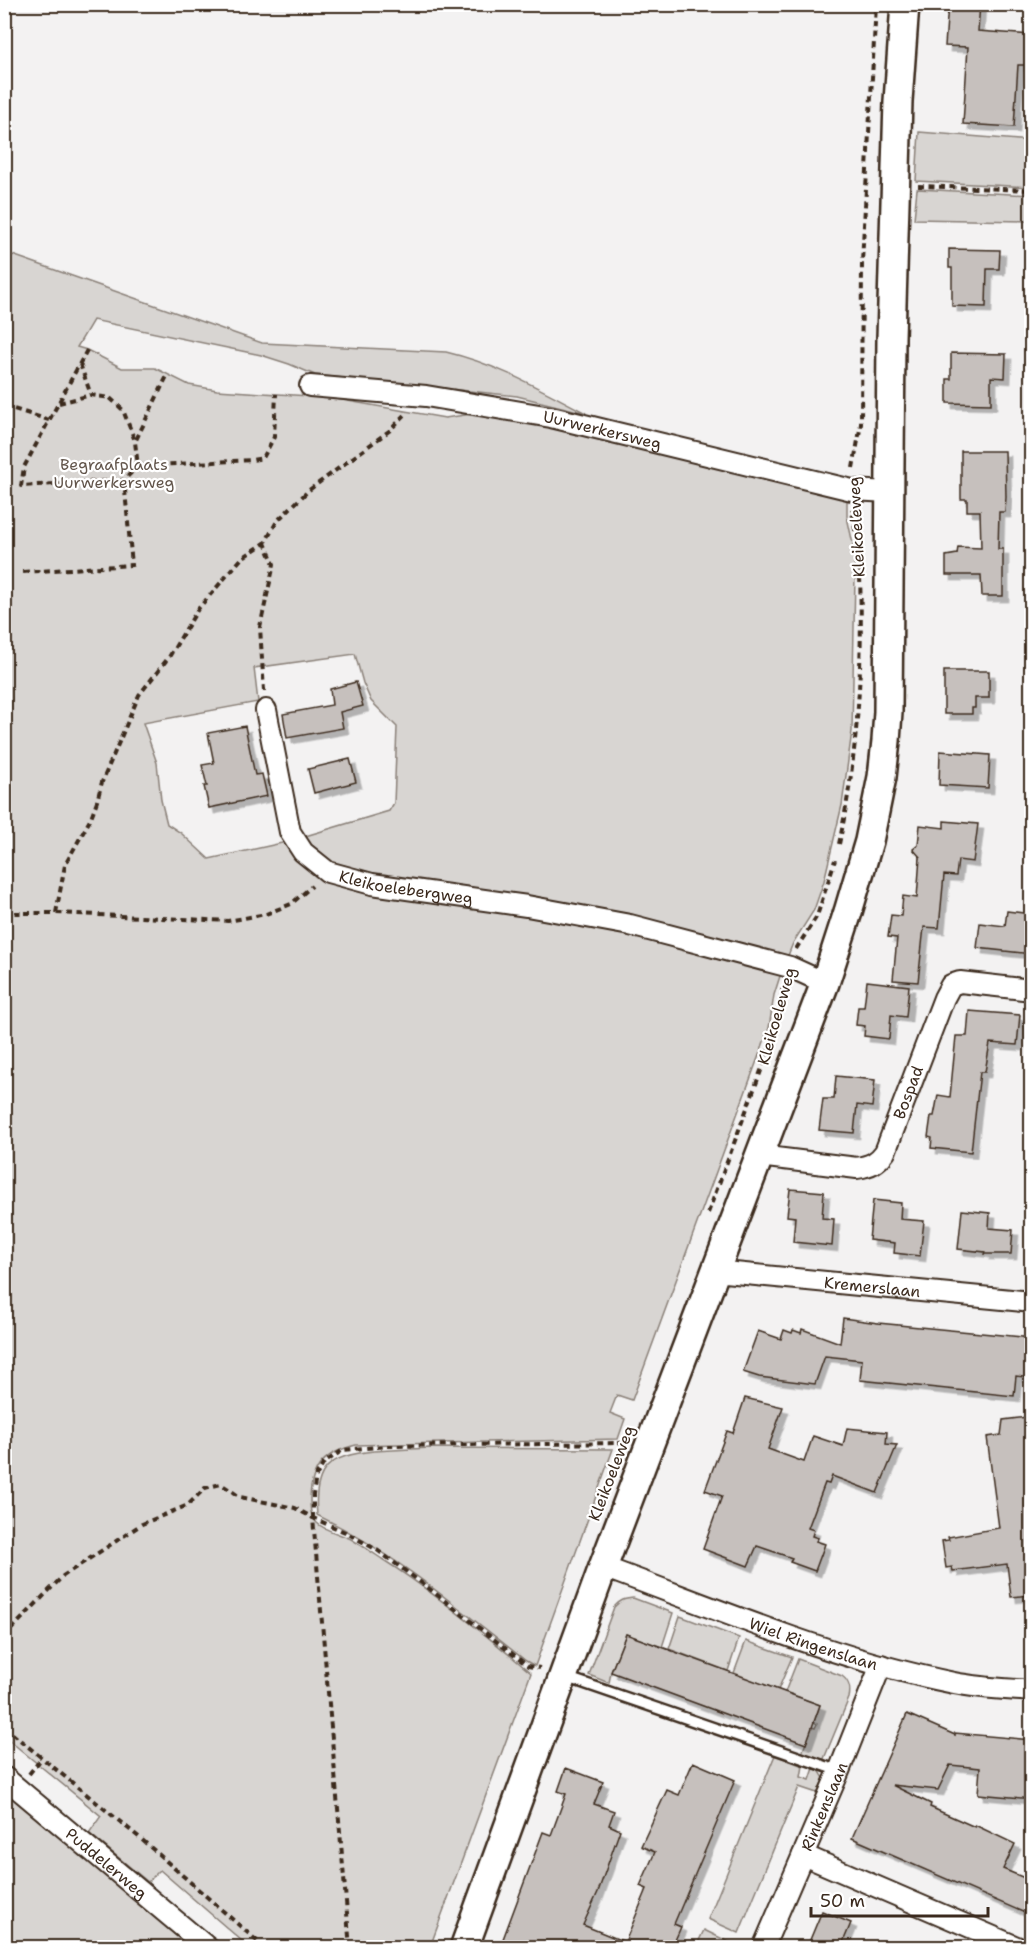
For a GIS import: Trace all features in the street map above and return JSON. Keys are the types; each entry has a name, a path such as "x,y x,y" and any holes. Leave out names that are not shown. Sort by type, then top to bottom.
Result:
{"street":[{"name":"Kleikoeleweg","path":"464,1947 552,1672 603,1567 825,983 869,841 882,777 888,712 891,338 895,185 905,4"},
{"name":"Uurwerkersweg","path":"310,386 426,396 551,417 852,490 889,492"},
{"name":"Kleikoelebergweg","path":"266,710 290,832 303,852 328,872 372,884 527,906 630,925 790,967 825,983"},
{"name":"Bospad","path":"759,1156 857,1168 868,1167 878,1161 885,1152 951,985 960,982 1032,990"},
{"name":"Kremerslaan","path":"714,1271 1032,1302"},
{"name":"Wiel Ringenslaan","path":"603,1567 804,1641 881,1665 955,1683 1032,1691"},
{"name":"Rinkenslaan","path":"763,1947 839,1772 881,1665"},
{"name":"Puddelerweg","path":"4,1777 208,1947"},
{"path":"803,1855 1019,1947"}],"lane":[{"path":"552,1672 839,1772"}],"path":[{"name":"Kleikoeleweg","path":"705,1222 765,1060 783,986 796,948 818,916 840,843 852,780 858,724 860,623 859,552 852,514 852,490 854,460 861,424 862,262 876,4"},
{"path":"866,192 895,185 1032,190"},
{"path":"87,350 24,467 21,486 124,480 138,466 263,458 274,437 276,394"},
{"path":"80,364 91,395"},
{"path":"135,442 168,374"},
{"path":"58,404 91,395 110,398 123,410 135,442 138,466"},
{"path":"56,913 65,865 90,820 102,782 139,695 169,657 198,609 242,558 265,543 277,521 309,490 388,431 426,396"},
{"path":"4,406 49,420"},
{"path":"23,572 132,565 124,480"},
{"path":"265,543 274,564 260,627 266,710"},
{"path":"4,913 56,913 228,921 266,914 291,904 328,872"},
{"name":"Kleikoeleweg","path":"619,1454 627,1432"},
{"path":"350,1947 313,1518 316,1476 324,1463 343,1450 400,1445 622,1443"},
{"path":"4,1638 63,1576 142,1524 188,1505 205,1488 220,1484 240,1497 295,1508 377,1550 528,1666 552,1672"},
{"path":"4,1624 13,1629"},
{"path":"544,1657 552,1672"},
{"path":"4,1727 140,1838 266,1947"}],"green space":[{"path":"919,132 1031,141 1031,187 916,181"},
{"path":"917,189 1031,195 1031,221 914,219"},
{"name":"Begraafplaats Uurwerkersweg","path":"4,252 262,343 446,352 465,357 518,378 586,413 517,396 315,375 261,355 93,320 77,347 122,368 155,368 189,385 217,390 325,397 445,418 478,413 521,418 847,494 847,517 853,544 855,575 852,731 842,805 824,881 814,910 793,943 781,973 774,995 769,1028 632,1400 617,1395 610,1413 625,1419 618,1439 356,1445 329,1456 322,1462 313,1477 310,1508 320,1526 351,1539 421,1585 531,1673 430,1947 249,1947 160,1870 148,1882 89,1833 101,1816 5,1737","holes":["355,654 371,701 397,727 394,803 389,811 282,843 209,859 181,833 167,824 161,800 157,763 143,723 258,702 254,668"]},
{"path":"430,1448 613,1449 535,1666 399,1563 317,1515 316,1499 321,1475 335,1461 358,1453"},
{"path":"633,1598 673,1613 662,1647 626,1634 609,1683 589,1675 614,1607 622,1600"},
{"path":"680,1616 739,1638 728,1671 669,1649"},
{"path":"746,1641 792,1657 778,1690 734,1673"},
{"path":"798,1659 842,1676 849,1686 849,1698 823,1761 802,1753 812,1727 815,1728 817,1724 814,1722 820,1705 785,1692"},
{"path":"775,1755 803,1766 801,1777 810,1780 814,1768 819,1770 824,1778 817,1793 799,1787 739,1933 708,1919"},
{"path":"4,1788 195,1947 5,1947"},
{"path":"704,1930 733,1944 732,1947 696,1947"}],"building":[{"path":"948,4 980,4 978,31 1032,35 1032,65 1018,65 1014,127 963,124 968,47 945,46"},
{"path":"949,249 1000,250 999,269 987,269 986,307 952,306 952,268 949,268"},
{"path":"951,353 1006,354 1005,378 991,377 991,404 947,403 947,379 951,379"},
{"path":"961,451 1005,451 1005,512 999,512 998,549 1003,549 1003,596 982,596 981,575 946,575 946,556 957,554 958,547 981,548 980,511 967,511 967,499 961,499"},
{"path":"944,671 989,671 989,698 975,698 975,708 972,708 972,714 944,714"},
{"path":"356,682 363,706 340,712 343,728 287,738 283,714 332,705 330,689"},
{"path":"245,726 255,775 262,774 267,796 209,808 202,765 214,763 208,733"},
{"path":"940,751 990,755 988,788 939,785"},
{"path":"350,759 356,782 314,793 308,769"},
{"path":"944,821 978,824 973,862 958,860 956,876 944,875 939,928 924,927 918,982 893,980 897,938 888,937 891,915 901,916 903,896 917,898 920,857 913,849 918,845 920,825 944,828"},
{"path":"1007,911 1032,914 1032,954 977,948 980,923 1005,926"},
{"path":"867,981 909,986 906,1017 891,1015 889,1039 864,1036 865,1026 856,1025 858,1007 864,1007"},
{"path":"969,1011 1020,1015 1017,1045 990,1043 985,1072 980,1072 971,1152 931,1148 932,1138 928,1137 931,1116 934,1116 938,1095 950,1097 956,1036 967,1036"},
{"path":"836,1076 875,1080 872,1107 857,1105 854,1133 819,1130 823,1099 834,1099"},
{"path":"790,1189 824,1192 822,1218 834,1219 832,1246 793,1242 795,1217 787,1216"},
{"path":"873,1200 901,1203 900,1219 924,1221 920,1256 894,1253 895,1243 869,1240"},
{"path":"962,1210 990,1213 989,1228 1013,1230 1011,1254 984,1254 985,1252 958,1249"},
{"path":"843,1318 1032,1338 1032,1378 1016,1376 1014,1396 860,1380 862,1360 825,1356 815,1384 759,1377 743,1372 758,1331 781,1339 784,1330 801,1333 802,1329 840,1343"},
{"path":"745,1398 783,1407 768,1449 804,1462 813,1436 843,1446 847,1428 887,1432 886,1444 897,1445 877,1493 832,1476 829,1484 825,1483 808,1528 814,1530 812,1536 818,1538 816,1541 825,1544 815,1571 790,1562 792,1558 757,1546 748,1566 703,1549 722,1496 705,1490 727,1431 733,1433"},
{"path":"1027,1417 1032,1443 1032,1595 1011,1597 1007,1564 953,1571 952,1567 946,1568 942,1541 949,1540 948,1537 999,1528 987,1437 1001,1435 1003,1420"},
{"path":"626,1634 820,1705 806,1744 611,1672"},
{"path":"907,1714 955,1735 955,1733 1032,1740 1032,1799 978,1794 980,1768 950,1765 938,1790 892,1785 931,1804 930,1807 1015,1844 1003,1869 1032,1881 1032,1916 852,1838"},
{"path":"693,1762 735,1780 674,1924 681,1927 672,1947 500,1947 543,1832 551,1835 566,1794 558,1791 566,1768 603,1782 594,1804 614,1811 609,1825 620,1830 598,1892 583,1925 625,1942 647,1889 640,1886 655,1852 641,1846 667,1790 679,1795"},
{"path":"822,1911 851,1923 841,1947 807,1947"}]}
